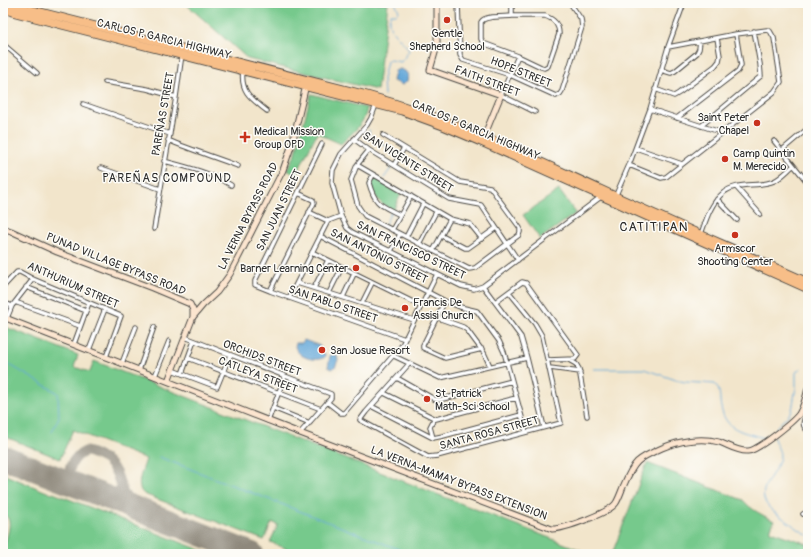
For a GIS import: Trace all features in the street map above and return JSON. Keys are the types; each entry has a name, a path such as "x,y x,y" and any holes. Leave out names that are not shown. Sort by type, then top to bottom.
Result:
{"highway":[{"name":"CARLOS P. GARCIA HIGHWAY","path":"3,7 12,12 156,45 377,101 402,111 444,123 808,282"},
{"name":"CARLOS P. GARCIA HIGHWAY","path":"700,236 808,289"}],"main road":[{"name":"FAITH STREET","path":"437,3 438,46 430,70 502,95"},
{"name":"LA VERNA BYPASS ROAD","path":"193,317 217,292 230,274 283,170 292,144 306,83"},
{"path":"482,140 502,95"},
{"name":"PUNAD VILLAGE BYPASS ROAD","path":"3,228 71,258 188,303 193,308 193,317"},
{"path":"188,303 203,305"},
{"path":"5,317 300,433"},
{"path":"168,381 193,317"},
{"name":"LA VERNA-MAMAY BYPASS EXTENSION","path":"300,433 552,529 600,514 610,509 619,498 630,470 636,462 646,455 664,447 683,442 713,441 748,451 755,449 790,423 800,411 808,388"}],"street":[{"path":"512,3 512,16"},
{"name":"HOPE STREET","path":"458,4 460,55 463,60 510,75 556,96 562,91 582,27 581,19 570,3"},
{"path":"615,199 650,109 668,47 684,3"},
{"path":"512,16 545,16 553,21 559,29 559,34 547,67 541,67 518,56 484,44 481,39 482,20 486,18 512,16"},
{"path":"629,165 661,178 666,177 780,86 781,78 774,38 770,31 754,31 668,47"},
{"path":"701,126 761,76 754,31"},
{"path":"677,118 738,71 741,65 736,34"},
{"path":"655,89 674,96 716,66 720,56 717,38"},
{"path":"661,70 671,73 675,72 697,53 700,41"},
{"path":"3,44 38,73"},
{"name":"PAREÑAS STREET","path":"154,229 182,52"},
{"path":"502,95 518,56"},
{"path":"244,68 242,81 245,91 267,111"},
{"path":"105,82 147,89 176,97"},
{"name":"FAITH STREET","path":"502,95 535,112"},
{"name":"SAN FRANCISCO STREET","path":"377,101 367,125 339,157 333,170 332,177 334,192 341,216 347,228 352,232 437,274 469,288 478,288 483,286"},
{"path":"83,104 170,134"},
{"path":"650,109 723,133"},
{"path":"781,151 808,129"},
{"path":"369,150 357,165 350,180 360,210 365,216 466,268 472,269 519,235 520,228 492,188 488,186 462,183 383,135"},
{"name":"SAN VICENTE STREET","path":"354,139 369,150 449,199 481,205 518,260"},
{"path":"168,140 238,166"},
{"path":"774,141 808,183"},
{"name":"SAN JUAN STREET","path":"255,285 255,281 322,144"},
{"path":"394,165 404,148"},
{"path":"636,148 682,164"},
{"path":"164,161 219,178 231,185"},
{"path":"357,165 436,212 450,219 470,224 482,239"},
{"path":"700,236 717,199 727,190 736,187 773,182 793,166"},
{"path":"101,168 160,189"},
{"path":"374,175 369,184 374,199 379,204 400,215"},
{"path":"736,187 760,214"},
{"path":"270,291 314,201 298,193"},
{"path":"544,427 527,358 519,334 483,286 603,193"},
{"path":"392,230 411,196"},
{"path":"717,199 737,220"},
{"path":"406,237 423,204"},
{"path":"309,212 328,221"},
{"path":"419,244 436,212"},
{"path":"289,298 328,221 341,216"},
{"path":"433,251 450,219"},
{"path":"442,236 465,248 471,247 496,228"},
{"path":"391,251 400,234"},
{"name":"SAN ANTONIO STREET","path":"320,236 445,301 460,307 477,311 503,349 526,432"},
{"path":"312,252 421,306"},
{"path":"314,288 328,260"},
{"path":"329,293 342,267"},
{"name":"ANTHURIUM STREET","path":"3,287 18,272 121,316 106,357"},
{"path":"344,297 354,274"},
{"path":"300,433 327,402 341,413 344,413 394,356 405,339 437,274"},
{"path":"5,317 33,279"},
{"path":"362,303 372,282"},
{"path":"495,302 524,282 578,355 577,358 569,360 548,360"},
{"path":"297,283 414,320"},
{"name":"SAN PABLO STREET","path":"255,285 405,339"},
{"path":"26,287 86,311"},
{"path":"509,292 535,324 542,336 550,368 580,372"},
{"path":"445,301 438,318 423,345 424,349 445,358 482,349"},
{"path":"3,302 12,306"},
{"path":"15,302 80,326"},
{"path":"74,344 89,303"},
{"path":"89,350 106,309"},
{"path":"438,318 463,327 469,332 482,349 490,366"},
{"path":"122,363 136,327"},
{"path":"139,370 154,327"},
{"name":"ORCHIDS STREET","path":"185,337 331,395 327,402"},
{"path":"155,376 169,341"},
{"path":"182,374 194,341"},
{"path":"172,370 217,387 230,356"},
{"path":"394,356 440,378 527,358"},
{"name":"CATLEYA STREET","path":"188,358 321,409"},
{"path":"569,360 576,364 580,372 587,416"},
{"path":"409,364 371,406 433,438 521,415"},
{"name":"SANTA ROSA STREET","path":"371,406 360,420 431,457 561,423 550,368"},
{"path":"268,421 285,376"},
{"path":"397,378 434,399 439,400 512,380"},
{"path":"384,393 434,419 516,398"},
{"path":"273,408 310,423"},
{"path":"808,412 803,424 808,431"},
{"path":"433,438 430,427 434,419"},
{"path":"803,514 808,511"}],"green space":[{"path":"185,3 388,3 377,90 248,59"},
{"path":"311,94 367,108 366,114 361,124 341,144 317,133 296,175 287,170 296,153"},
{"path":"374,176 401,194 393,211 378,200 370,182"},
{"path":"559,190 576,213 540,239 523,215"},
{"path":"3,326 78,355 74,367 90,372 94,361 591,554 300,554 270,542 278,525 272,522 264,540 144,494 141,491 139,482 146,459 73,430 60,459 6,437 3,444"},
{"path":"647,463 743,500 753,509 774,521 770,531 808,544 807,554 612,554"},
{"path":"3,474 211,554 3,554 9,521 3,514"}],"water":[{"path":"400,69 405,71 408,75 407,81 403,85 393,81 395,71"},
{"path":"304,340 320,346 321,351 325,354 325,357 321,359 312,359 299,353 296,350 296,343 302,343"},
{"path":"332,354 337,356 338,360 335,367 332,369 328,367 330,356"}],"waterway":[{"path":"384,95 383,79 387,61 390,60 401,62 409,51 389,25 391,14 396,14 399,11 395,3"},
{"path":"369,130 370,136 398,154"},
{"path":"384,178 392,167"},
{"path":"385,224 391,212"},
{"path":"3,361 58,393 59,417 52,432"},
{"path":"774,433 778,425 792,410 796,387 796,373 801,368"},
{"path":"594,369 644,369 685,382 715,384 719,392 722,411 725,419 730,425 742,432 767,439"},
{"path":"774,438 780,456 775,470 766,484 764,497 767,504 774,512 807,535"},
{"path":"159,457 411,554"}],"taxiway":[{"path":"106,497 91,497 82,495 71,485 69,478 71,466 74,460 86,451 108,462 117,474 127,500 141,511"}],"runway":[{"path":"6,458 252,554"}],"place":[{"name":"Gentle Shepherd School","path":"447,20"},
{"name":"Saint Peter Chapel","path":"757,123"},
{"name":"Medical Mission Group OPD","path":"245,137"},
{"name":"Camp Quintin M. Merecido","path":"725,159"},
{"name":"Armscor Shooting Center","path":"735,235"},
{"name":"Barner Learning Center","path":"356,268"},
{"name":"Francis De Assisi Church","path":"405,308"},
{"name":"San Josue Resort","path":"322,350"},
{"name":"St. Patrick Math-Sci School","path":"427,399"}],"district":[{"name":"PAREÑAS COMPOUND","path":"167,178"},
{"name":"CATITIPAN","path":"654,227"}]}
